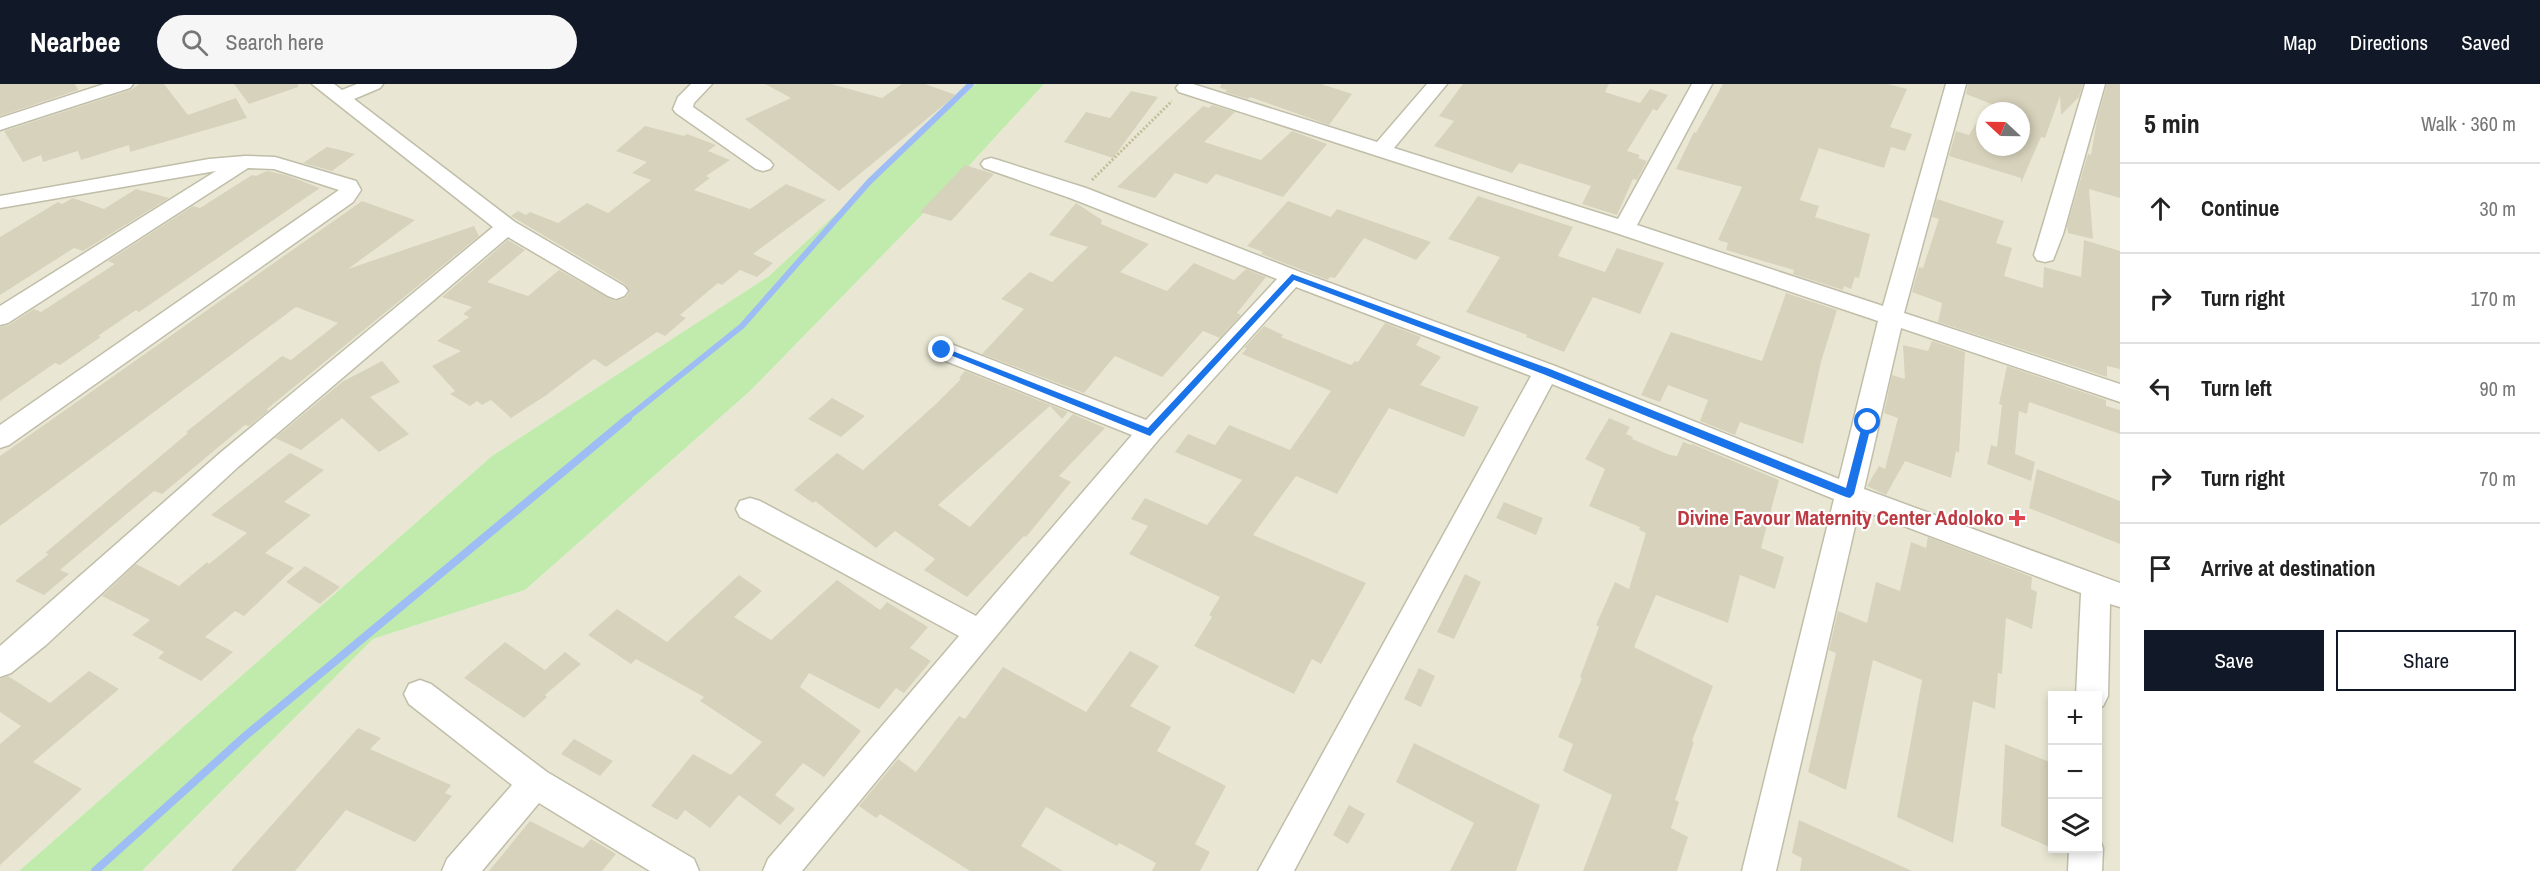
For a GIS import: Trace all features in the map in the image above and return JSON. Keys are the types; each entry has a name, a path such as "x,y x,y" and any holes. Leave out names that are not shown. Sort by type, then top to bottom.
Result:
{"street":[{"path":"0,124 54,98 123,84"},
{"path":"322,84 507,227 616,291"},
{"path":"340,98 373,84"},
{"path":"702,84 685,101 683,109 763,165"},
{"path":"1381,150 1437,84"},
{"path":"1624,228 1702,84"},
{"path":"1759,871 1891,318 1956,84"},
{"path":"2045,255 2055,229 2080,126 2095,84"},
{"path":"1188,86 2120,393"},
{"path":"0,317 245,162"},
{"path":"0,202 209,165 245,162 275,163 349,185 350,190 335,204 0,438"},
{"path":"991,164 1078,193 1292,277 1546,372 1850,494 2108,590 2093,691"},
{"path":"0,220 46,193"},
{"path":"0,664 35,636 230,460 507,227"},
{"path":"780,871 1150,432 1292,277"},
{"path":"942,350 1150,432"},
{"path":"1275,871 1546,372"},
{"path":"750,509 980,633"},
{"path":"420,694 535,783 682,871"},
{"path":"459,871 535,783"},
{"path":"2085,871 2086,853"}],"path":[{"path":"1078,193 1188,86"}],"shaded area":[{"path":"0,84 976,84 769,276 492,456 19,871 0,871"},
{"path":"1044,84 2120,84 2120,871 142,871 373,639 525,590 750,391 954,182"}],"green space":[{"path":"976,84 1044,84 954,182 750,391 525,590 373,639 142,871 19,871 492,456 769,276"}],"building":[{"path":"0,84 75,84 78,90 0,116"},
{"path":"139,84 164,84 188,115 236,98 247,118 130,152 129,145 81,160 78,151 43,162 41,155 23,162 4,131 131,90"},
{"path":"234,84 298,84 298,87 249,104"},
{"path":"765,84 831,84 882,98 902,84 925,84 956,95 839,191 745,119 791,98"},
{"path":"1221,84 1321,84 1352,94 1329,125 1250,97 1248,99 1225,92 1227,90 1220,88"},
{"path":"1463,84 1609,84 1605,92 1640,103 1650,89 1668,95 1657,111 1653,109 1627,151 1640,155 1638,158 1647,161 1637,180 1633,179 1617,215 1582,204 1591,186 1519,163 1512,173 1434,146 1454,121 1439,116"},
{"path":"1723,84 1888,84 1907,89 1890,127 1912,134 1905,151 1891,147 1884,168 1819,148 1800,200 1819,206 1815,217 1870,234 1859,278 1855,277 1851,289 1844,286 1843,290 1793,274 1794,270 1726,250 1728,243 1718,240 1742,187 1676,169 1694,132 1696,133"},
{"path":"1968,84 2083,84 2079,97 2061,115 2060,96 2045,138 2041,137 2021,183 2021,178 1949,156 1956,131 1969,135 1976,123 1976,156 2030,156 2030,102 1986,102 1966,94"},
{"path":"2107,84 2120,84 2120,198 2089,189 2093,239 2068,233 2067,226 2088,154 2091,155 2097,120"},
{"path":"1131,91 1158,97 1113,158 1064,142 1086,112 1110,118"},
{"path":"1212,105 1235,112 1204,142 1261,160 1292,131 1327,144 1283,197 1216,174 1207,184 1175,173 1155,198 1117,187 1203,106 1209,108"},
{"path":"645,126 684,136 687,134 716,145 708,151 730,160 706,176 710,178 694,190 750,209 786,184 826,200 753,254 773,263 757,277 740,270 722,285 718,283 680,315 686,318 665,336 657,332 606,367 594,359 511,418 491,400 482,405 477,401 470,406 450,394 455,391 432,366 461,351 437,341 469,317 463,314 472,307 442,297 508,240 525,250 487,282 528,296 559,270 615,301 625,298 630,292 625,284 511,216 518,211 526,215 530,212 558,223 587,203 608,213 651,180 632,173 647,162 616,151"},
{"path":"327,147 355,154 332,171 303,163"},
{"path":"965,165 994,174 951,221 920,212"},
{"path":"267,171 286,175 320,188 139,312 136,310 60,365 55,363 0,401 0,327 9,325 34,309 41,312 115,264 108,261 193,206 200,208 252,175 256,176"},
{"path":"136,189 169,198 83,251 74,248 0,295 0,237 58,202 62,204 73,198 104,209"},
{"path":"1478,196 1573,227 1558,256 1605,272 1617,248 1664,263 1640,314 1593,297 1564,352 1466,312 1500,257 1448,239"},
{"path":"1937,199 2004,221 1996,243 2012,248 2004,276 2043,288 2044,267 2081,277 2084,240 2120,251 2120,369 2107,366 2107,377 1938,322 1942,303 1912,292 1919,267 1923,268 1939,219 1932,217"},
{"path":"362,201 415,220 348,269 474,226 479,236 249,426 245,425 162,494 154,491 60,570 69,574 44,595 15,581 188,433 186,432 282,356 291,360 338,323 296,307 0,526 0,456"},
{"path":"1288,201 1331,217 1337,209 1431,242 1416,260 1364,238 1335,278 1330,277 1328,280 1261,254 1263,252 1247,246"},
{"path":"1076,203 1102,220 1101,224 1149,244 1120,272 1167,291 1194,263 1234,280 1246,269 1266,277 1237,313 1241,315 1220,338 1203,331 1162,377 1115,356 1084,393 982,354 1024,309 1001,299 1030,272 1052,282 1088,247 1049,235"},
{"path":"1786,293 1837,310 1821,362 1803,444 1740,422 1735,435 1700,421 1708,400 1668,385 1660,402 1641,395 1671,332 1762,361"},
{"path":"1385,323 1421,337 1416,345 1441,357 1420,385 1479,407 1464,437 1389,408 1337,494 1296,476 1253,535 1366,583 1321,664 1312,659 1294,694 1194,646 1212,617 1209,615 1220,597 1129,554 1148,526 1131,519 1145,498 1207,525 1242,480 1175,452 1188,434 1215,445 1229,425 1290,450 1331,391 1242,354 1247,348 1244,348 1264,326 1283,335 1281,337 1351,365 1355,361 1358,362"},
{"path":"1932,341 1965,352 1959,453 1956,451 1951,478 1905,461 1886,495 1867,486 1879,466 1885,469 1898,418 1884,413 1892,375 1905,379 1903,345 1928,351"},
{"path":"382,361 400,382 370,397 409,434 379,452 342,418 301,450 275,438 342,382"},
{"path":"2007,366 2106,400 2106,406 2120,410 2120,434 2029,402 2027,414 2019,411 2015,454 2035,462 2031,481 1987,464 1991,445 1997,447 2002,405 1999,404"},
{"path":"965,371 1068,412 1062,419 1050,406 938,505 970,527 1073,414 1105,428 1059,476 1071,482 1026,537 1024,536 967,597 924,570 935,559 895,531 876,548 815,501 813,503 794,490 837,453 863,470 937,403 961,379 959,378"},
{"path":"832,398 865,416 841,437 808,419"},
{"path":"1609,418 1630,427 1626,434 1633,437 1632,439 1670,455 1677,456 1683,442 1692,444 1779,480 1761,548 1784,557 1775,589 1740,575 1728,623 1656,595 1634,647 1713,686 1692,741 1694,742 1675,800 1679,802 1671,828 1688,837 1677,871 1583,871 1612,795 1563,771 1573,744 1558,737 1582,678 1580,677 1599,627 1596,625 1615,582 1629,589 1646,533 1639,530 1640,527 1589,506 1605,469 1585,459"},
{"path":"290,453 324,470 284,502 311,515 265,553 294,568 244,616 235,611 205,637 233,652 201,681 158,658 164,652 132,635 150,620 102,596 136,564 179,586 207,562 209,564 247,533 211,515"},
{"path":"2037,469 2120,501 2120,544 2029,508"},
{"path":"1504,502 1543,518 1536,535 1496,518"},
{"path":"1928,537 2032,577 2031,589 2037,592 2032,629 2006,618 2002,674 1998,673 1995,709 1973,701 1953,843 1897,817 1922,680 1873,660 1846,790 1808,772 1836,653 1829,650 1838,611 1867,623 1876,582 1900,591 1911,542 1926,548"},
{"path":"305,566 340,587 320,604 286,582"},
{"path":"1465,574 1481,582 1454,639 1437,632"},
{"path":"739,575 762,591 734,617 771,640 837,580 880,610 887,602 928,627 910,648 931,661 904,693 896,688 879,709 809,673 800,687 861,731 824,777 803,763 775,795 795,809 780,825 739,795 710,828 685,810 677,820 651,806 693,754 731,775 762,742 700,701 704,697 636,659 631,664 588,635 617,609 667,642"},
{"path":"505,642 545,670 565,652 581,664 545,695 547,697 524,718 464,678"},
{"path":"1130,651 1159,666 1130,706 1171,727 1157,751 1226,786 1195,844 1210,852 1200,871 1152,871 1156,863 1119,843 1117,846 1046,807 1021,846 1063,871 970,871 880,814 876,818 859,806 898,759 916,772 959,716 965,719 1003,667 1086,712"},
{"path":"1419,668 1435,676 1421,707 1404,699"},
{"path":"89,671 119,689 33,762 82,789 0,865 0,744 21,726 0,712 0,679 8,676 50,703"},
{"path":"358,728 381,738 370,749 451,785 445,793 452,796 415,842 346,810 295,871 231,871"},
{"path":"574,739 613,761 600,776 561,754"},
{"path":"1414,743 1540,805 1516,871 1450,871 1474,823 1396,782"},
{"path":"2005,744 2048,761 2048,846 2001,826"},
{"path":"1349,805 1365,814 1348,844 1333,835"},
{"path":"1799,820 1912,871 1800,871 1802,858 1792,853"},
{"path":"530,821 583,848 591,839 616,854 602,871 489,871"}],"waterway":[{"path":"626,419 742,326 869,182 971,84"},
{"path":"95,871 244,737 628,418"}],"place":[{"name":"Divine Favour Maternity Center Adoloko","path":"2017,518"}],"route":[{"path":"942,350 1150,432 1292,277 1546,372 1850,494 1868,422"}]}
